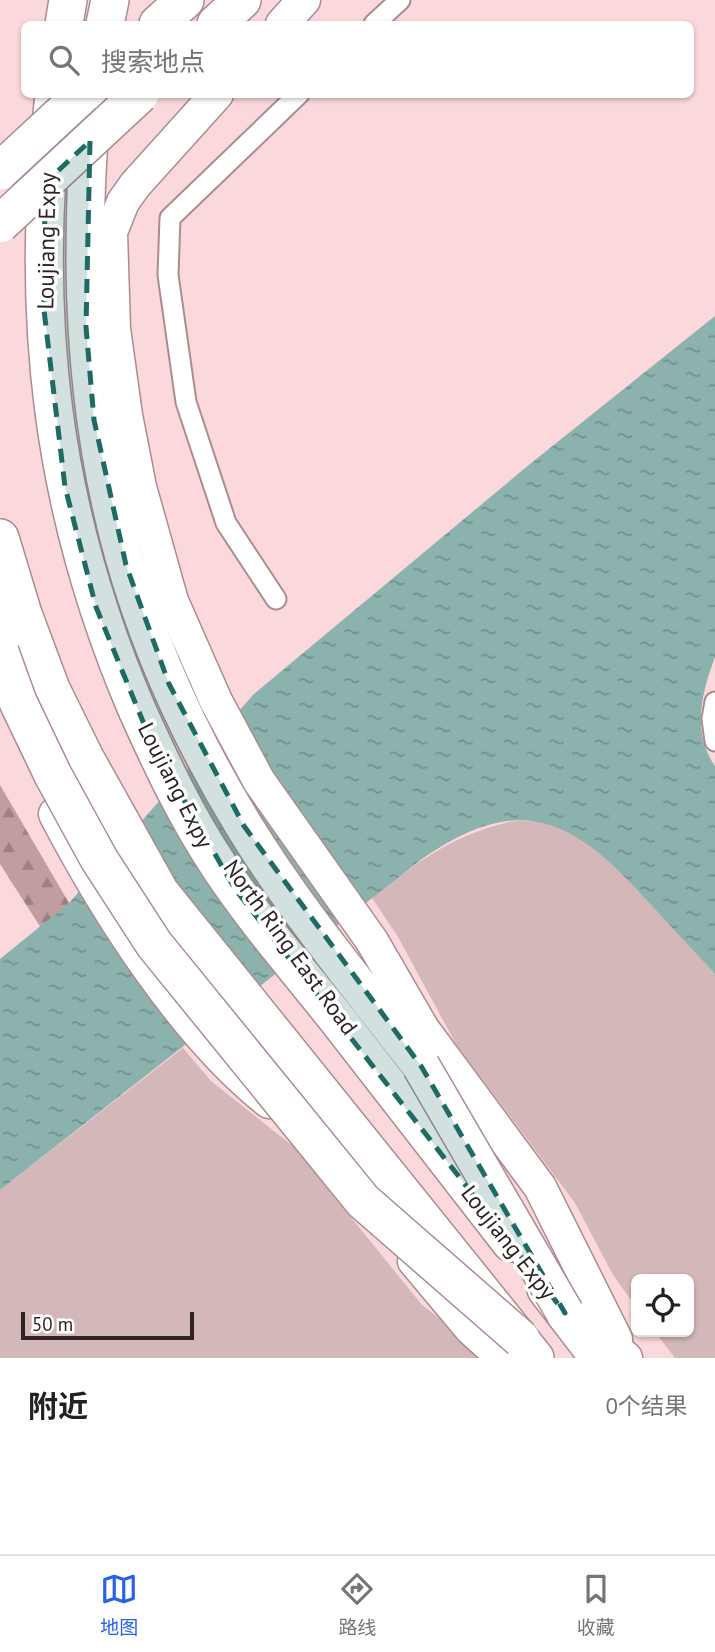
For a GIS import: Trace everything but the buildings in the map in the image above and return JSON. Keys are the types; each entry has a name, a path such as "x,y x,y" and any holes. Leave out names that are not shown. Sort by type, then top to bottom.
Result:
{"highway":[{"path":"64,21 68,0"},
{"path":"106,21 110,0"},
{"path":"161,21 185,0"},
{"path":"219,21 242,0"},
{"name":"Loujiang Expy","path":"54,98 44,198 44,254 45,321 56,432 82,562 96,607 126,683 181,801 235,889 565,1313 616,1357"},
{"path":"0,171 79,98"},
{"path":"94,98 85,227 86,327 101,466 126,565 155,649 212,771 284,886 421,1066 565,1313"},
{"path":"0,224 136,98"},
{"path":"0,538 23,614 51,689 85,758 160,892 518,1353"},
{"path":"0,652 18,702 59,786 111,881 154,944 363,1201 518,1353"}],"main road":[{"path":"72,21 75,0"},
{"path":"285,21 304,0"},
{"name":"North Ring East Road","path":"60,98 55,133 52,289 57,370 72,486 100,598 128,675 161,751 226,860 315,980 564,1301 616,1357"},
{"path":"214,98 123,202 113,222 110,251 114,329 141,487 172,601 216,701 265,791 362,927 423,1029 540,1188 616,1357"},
{"path":"0,611 38,710 106,842 148,910 240,1024 518,1353"},
{"path":"0,696 26,758 83,869 144,959 207,1042 229,1068 288,1117 329,1158 463,1320 518,1353"}],"street":[{"path":"377,21 400,0"},
{"path":"276,599 226,523 186,402 167,275 170,218 295,98"},
{"path":"715,702 712,719 715,741"}],"highlighted area":[{"path":"90,141 86,327 94,420 126,565 169,684 244,826 421,1066 565,1313 235,889 153,746 96,607 65,487 44,310 45,183"}],"shaded area":[{"path":"509,822 542,822 565,830 589,844 636,885 715,974 715,1358 675,1358 659,1337 694,1337 694,1274 631,1274 631,1300 613,1275 575,1203 456,1044 398,937 372,898 436,852 488,828"},
{"path":"183,1048 211,1081 294,1147 422,1305 465,1338 480,1358 0,1358 0,1190"}],"green space":[{"path":"0,785 69,903 41,928 0,864"}],"water":[{"path":"715,316 715,657 703,698 701,726 703,740 715,766 715,974 617,869 592,847 567,832 542,823 515,820 487,825 456,838 422,859 0,1190 0,959 69,903 254,694 530,464"}]}
